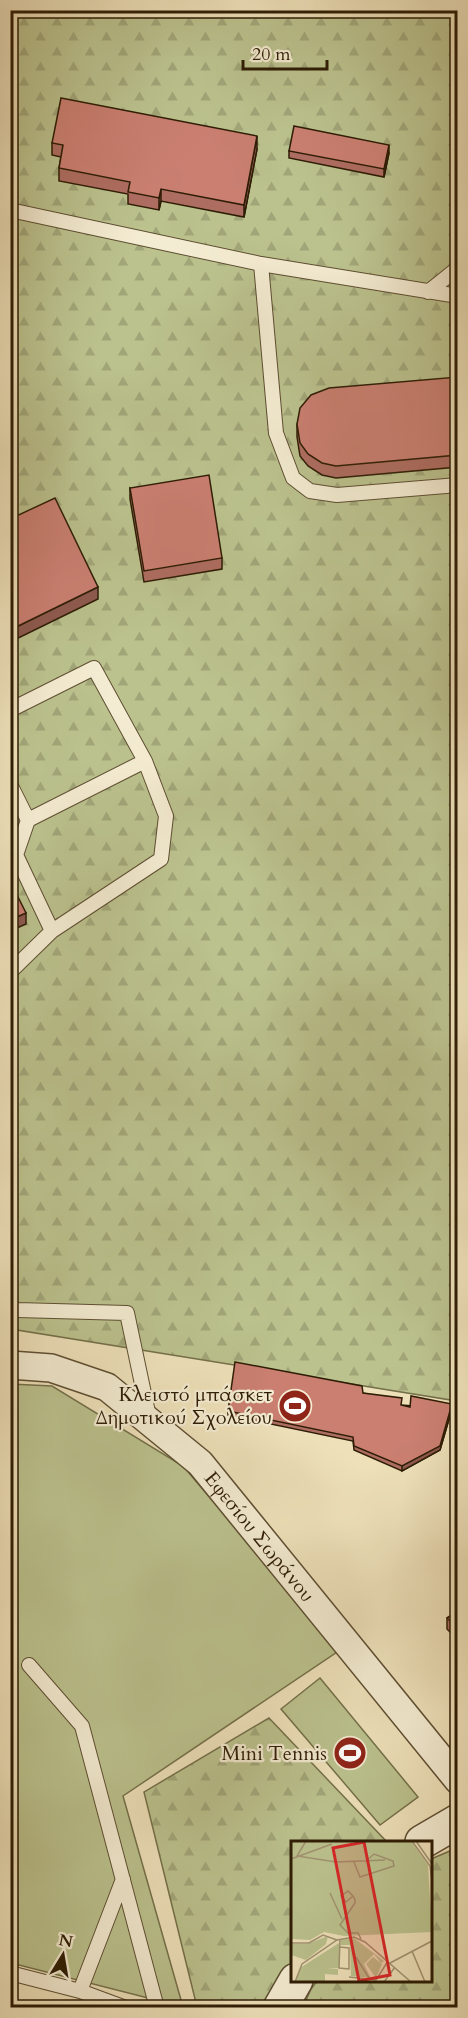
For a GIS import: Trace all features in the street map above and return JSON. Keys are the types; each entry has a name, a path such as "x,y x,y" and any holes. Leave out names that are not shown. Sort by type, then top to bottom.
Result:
{"street":[{"name":"Εφεσίου Σωράνου","path":"10,1365 51,1368 107,1388 200,1463 458,1780"},
{"path":"425,1841 458,1821"},
{"path":"280,2007 295,1982"}],"lane":[{"path":"10,210 261,264 458,296"},
{"path":"261,264 276,433 293,478 310,491 337,495 458,485"},
{"path":"428,292 458,268"},
{"path":"10,710 94,668 145,761 166,816 161,859 52,931 10,972"},
{"path":"52,931 16,855 28,820 145,761"},
{"path":"10,784 28,820"},
{"path":"10,1306 17,1310 127,1313 150,1422"},
{"path":"29,1665 82,1726 157,2007"},
{"path":"80,1991 123,1879"},
{"path":"10,1973 80,1991 126,2007"}],"green space":[{"path":"10,11 457,11 457,1401 11,1329"},
{"path":"10,1384 52,1386 183,1466 340,1650 123,1796 183,2007 11,1963"},
{"name":"Mini Tennis","path":"320,1678 418,1797 380,1825 281,1709"},
{"path":"269,1718 386,1841 291,1841 291,1980 272,2007 197,2007 144,1792"},
{"path":"457,1848 457,1997 446,2007 303,2007 316,1982 432,1982 432,1859"}],"building":[{"path":"61,98 257,136 244,205 161,189 159,198 128,192 130,182 59,168 63,145 52,143"},
{"path":"294,126 389,145 384,169 289,151"},
{"path":"458,377 458,455 336,466 322,463 308,454 300,443 297,424 300,408 311,395 329,388"},
{"path":"209,475 222,558 144,571 130,488"},
{"path":"55,498 98,587 10,630 10,519"},
{"path":"10,881 26,913 10,920"},
{"path":"235,1362 362,1386 363,1393 402,1398 401,1405 410,1407 411,1396 452,1404 440,1446 402,1466 354,1446 353,1437 228,1411"},
{"path":"458,1599 458,1629 447,1618 457,1612 452,1604"}],"place":[{"name":"Κλειστό μπάσκετ Δημοτικού Σχολείου","path":"295,1406"},
{"name":"Mini Tennis","path":"350,1753"}]}
